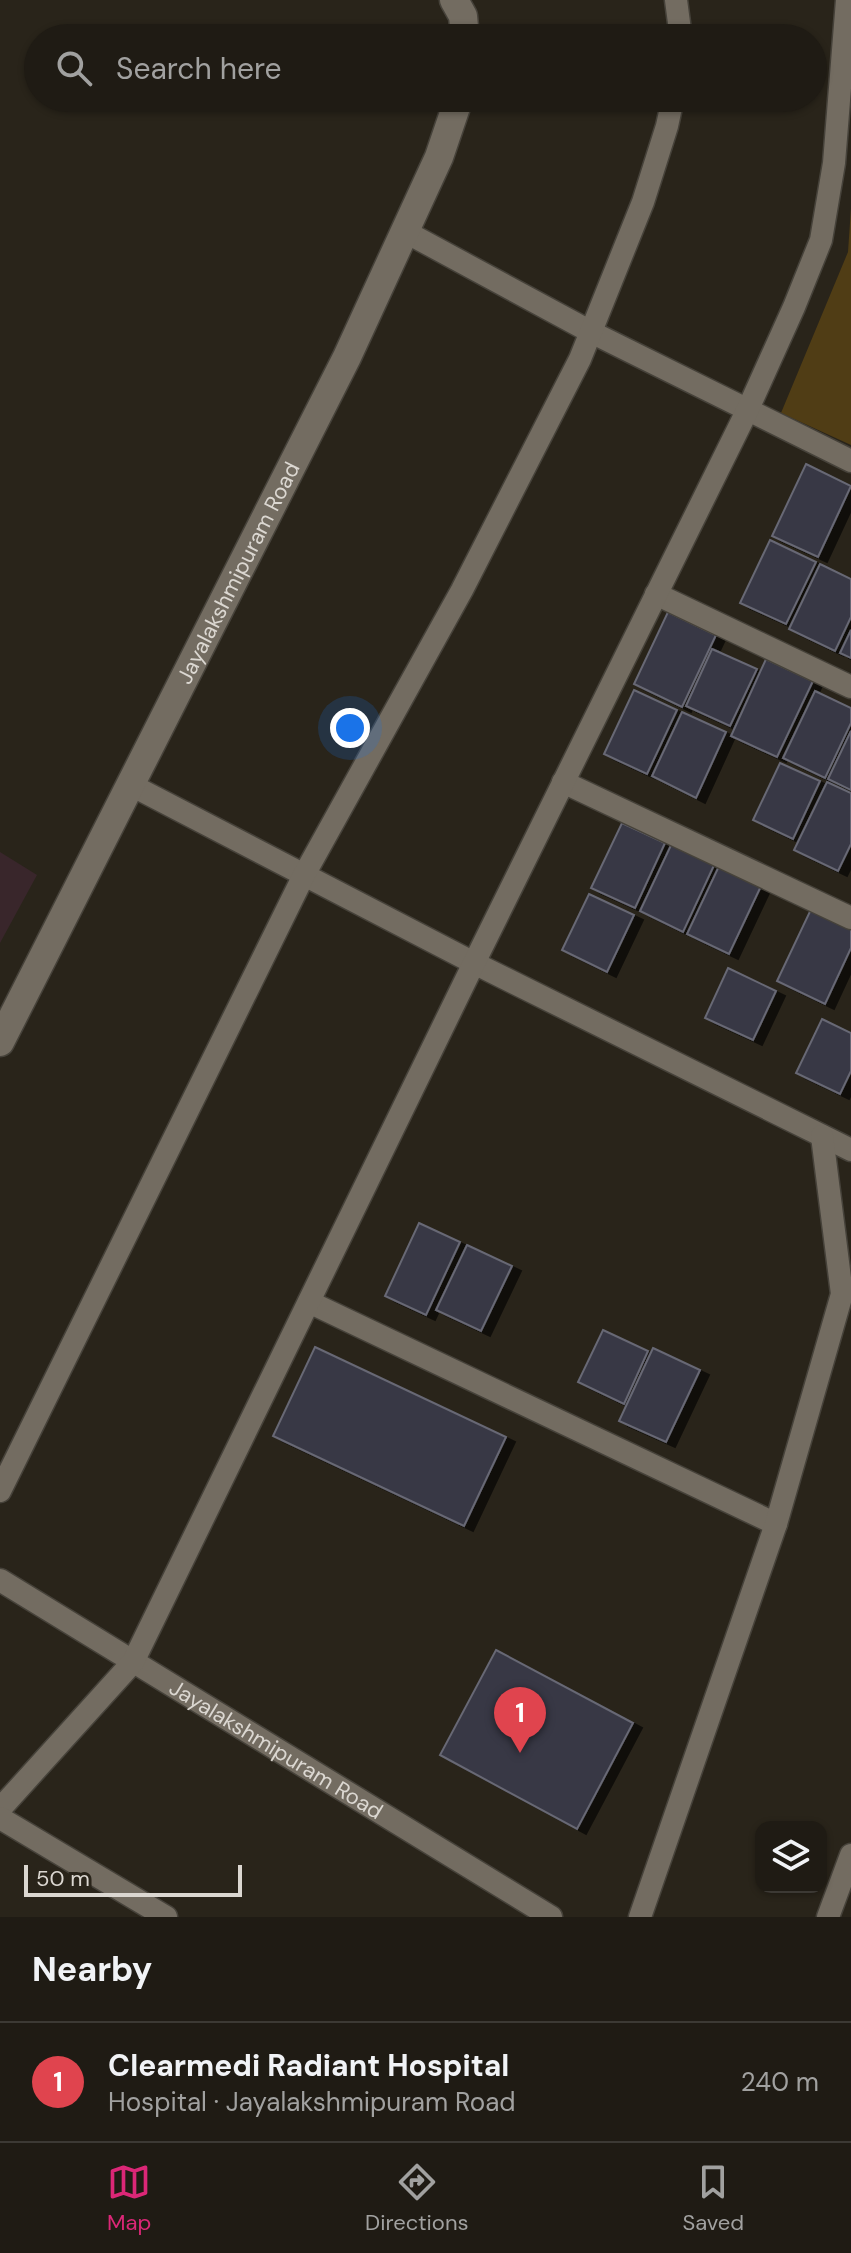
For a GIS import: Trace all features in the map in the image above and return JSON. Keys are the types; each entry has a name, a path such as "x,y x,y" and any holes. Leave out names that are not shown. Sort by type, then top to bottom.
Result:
{"street":[{"path":"454,0 464,24"},
{"path":"676,0 679,24"},
{"path":"0,1809 133,1662 748,409 821,240 834,163 847,0"},
{"name":"Jayalakshmipuram Road","path":"0,1042 347,357 439,157 454,112"},
{"path":"0,1491 304,875 462,590 580,359 643,202 670,112"},
{"path":"404,231 591,332 851,461"},
{"path":"656,594 851,687"},
{"path":"563,782 851,918"},
{"path":"131,785 474,963 851,1150"},
{"path":"640,1917 776,1524 842,1294 822,1136"},
{"path":"309,1302 776,1524"},
{"name":"Jayalakshmipuram Road","path":"0,1580 551,1917"},
{"path":"0,1818 166,1917"},
{"path":"828,1917 851,1855"}],"shaded area":[{"path":"851,208 851,445 781,413 848,252"},
{"path":"0,852 37,875 0,943"}],"building":[{"path":"806,464 851,486 818,557 772,536"},
{"path":"770,540 816,562 786,624 740,603"},
{"path":"820,564 851,579 851,617 835,651 789,629"},
{"path":"668,612 716,635 682,707 634,684"},
{"path":"851,630 851,658 840,653"},
{"path":"712,649 757,669 730,726 686,706"},
{"path":"766,659 813,681 777,757 731,736"},
{"path":"634,690 677,710 647,774 604,754"},
{"path":"815,691 851,708 851,723 825,778 783,758"},
{"path":"682,712 726,732 696,798 652,776"},
{"path":"851,731 851,790 828,779"},
{"path":"780,763 820,781 793,839 753,820"},
{"path":"827,782 851,793 851,844 838,871 794,850"},
{"path":"622,823 665,843 635,908 591,888"},
{"path":"673,841 716,861 683,932 640,911"},
{"path":"720,864 762,884 729,954 687,934"},
{"path":"589,894 634,915 607,972 562,950"},
{"path":"814,903 851,920 851,948 825,1004 777,981"},
{"path":"728,968 776,991 753,1040 705,1018"},
{"path":"822,1019 851,1033 851,1071 840,1094 796,1073"},
{"path":"419,1223 460,1242 426,1315 385,1296"},
{"path":"467,1245 512,1266 481,1331 436,1310"},
{"path":"603,1330 648,1351 624,1404 578,1382"},
{"path":"315,1347 506,1437 464,1526 273,1436"},
{"path":"653,1348 700,1370 666,1442 619,1421"},
{"path":"496,1650 633,1723 577,1829 440,1755"}],"place":[{"name":"Clearmedi Radiant Hospital","path":"520,1753"}]}
